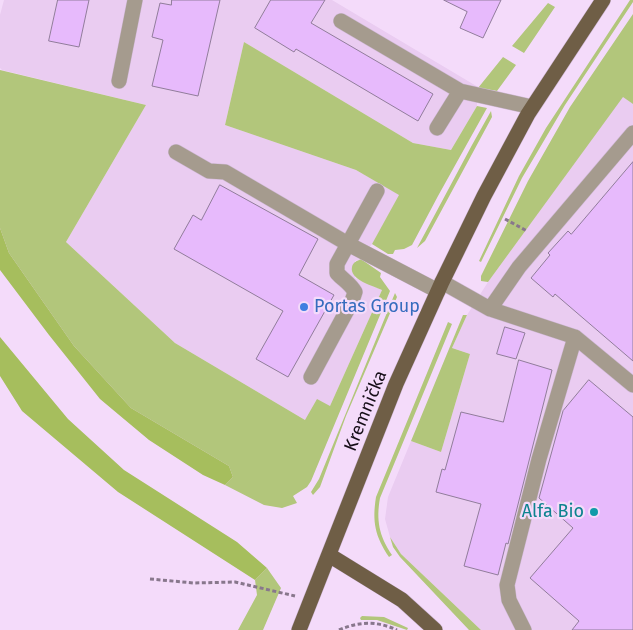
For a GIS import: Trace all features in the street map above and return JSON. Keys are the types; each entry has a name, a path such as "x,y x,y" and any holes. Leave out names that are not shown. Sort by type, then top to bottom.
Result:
{"main road":[{"name":"Kremnička","path":"300,630 396,384 440,286 510,146 532,107 603,0"},
{"path":"329,555 402,600 435,630"}],"lane":[{"path":"119,82 135,0"},
{"path":"341,21 460,91 532,107"},
{"path":"437,128 460,91"},
{"path":"493,310 520,268 633,134"},
{"path":"176,152 209,171 225,172 348,244 493,310 575,337 633,385"},
{"path":"311,377 352,301 355,292 351,284 342,279 337,273 338,264 377,191"},
{"path":"524,630 509,600 507,584 539,459 575,337"}],"path":[{"path":"505,219 543,240"},
{"path":"150,579 194,583 235,582 282,594 313,598"},
{"path":"339,630 352,624 366,622 384,624 397,630"}],"shaded area":[{"path":"4,0 332,0 478,87 477,106 451,150 413,143 244,42 225,125 356,170 400,195 372,244 361,259 355,261 355,278 382,290 330,406 305,420 175,343 66,242 146,105 2,70 0,68 0,15"},
{"path":"623,96 633,104 633,630 481,630 401,554 390,537 385,519 388,497 411,441 441,452 470,354 452,348 467,315 488,282"}],"green space":[{"path":"630,0 633,0 633,2 565,105 522,178 481,262 479,261 519,176 546,128"},
{"path":"548,3 555,7 524,53 512,46"},
{"path":"633,14 633,104 623,97 488,282 481,281 481,276 528,181 570,107"},
{"path":"244,42 413,143 451,150 477,106 487,108 412,245 404,249 395,250 393,254 388,254 372,244 399,195 356,170 225,125"},
{"path":"503,57 516,65 497,91 478,88"},
{"path":"0,70 146,105 66,242 175,343 305,420 317,399 330,406 382,290 354,276 352,272 353,265 361,259 381,273 380,277 390,291 311,481 307,487 293,496 297,503 282,508 264,505 225,485 233,477 229,466 131,408 74,346 9,253 0,228"},
{"path":"491,111 492,117 425,241 417,248 472,145"},
{"path":"0,228 9,253 74,346 131,408 229,466 233,477 225,485 203,475 149,440 100,399 0,270"},
{"path":"395,293 397,297 346,416 320,487 313,495 311,492 319,479"},
{"path":"463,315 467,315 452,348 470,354 441,452 411,441"},
{"path":"448,322 452,324 380,498 378,514 380,528 384,541 392,555 389,557 376,528 374,514 376,497"},
{"path":"0,337 68,419 124,470 237,542 267,568 255,580 118,492 22,411 0,376"},
{"path":"390,537 401,554 481,630 469,630 400,557 393,547"},
{"path":"267,568 281,588 263,630 238,630 257,595 255,580"},
{"path":"362,616 384,617 408,628 407,630 377,620 361,620"}],"building":[{"path":"58,0 89,0 79,47 49,41"},
{"path":"172,0 220,0 198,96 152,86 163,40 152,37 160,3 171,5"},
{"path":"271,0 325,0 311,23 433,94 418,121 296,49 294,52 255,28"},
{"path":"444,0 501,0 483,38 460,28 467,12"},
{"path":"633,162 633,361 555,294 553,297 531,278 550,255 548,253 568,231 571,234"},
{"path":"220,185 318,239 299,275 334,295 288,377 256,359 283,311 174,249 193,215 201,220"},
{"path":"505,327 525,333 516,359 497,354"},
{"path":"519,360 552,370 508,544 506,543 498,575 464,566 481,504 436,492 442,469 445,470 461,412 503,422"},
{"name":"Alfa Bio","path":"589,380 633,417 633,630 572,630 579,621 530,578 573,528 539,498 563,411"}],"place":[{"name":"Portas Group","path":"304,307"},
{"name":"Alfa Bio","path":"594,512"}]}
